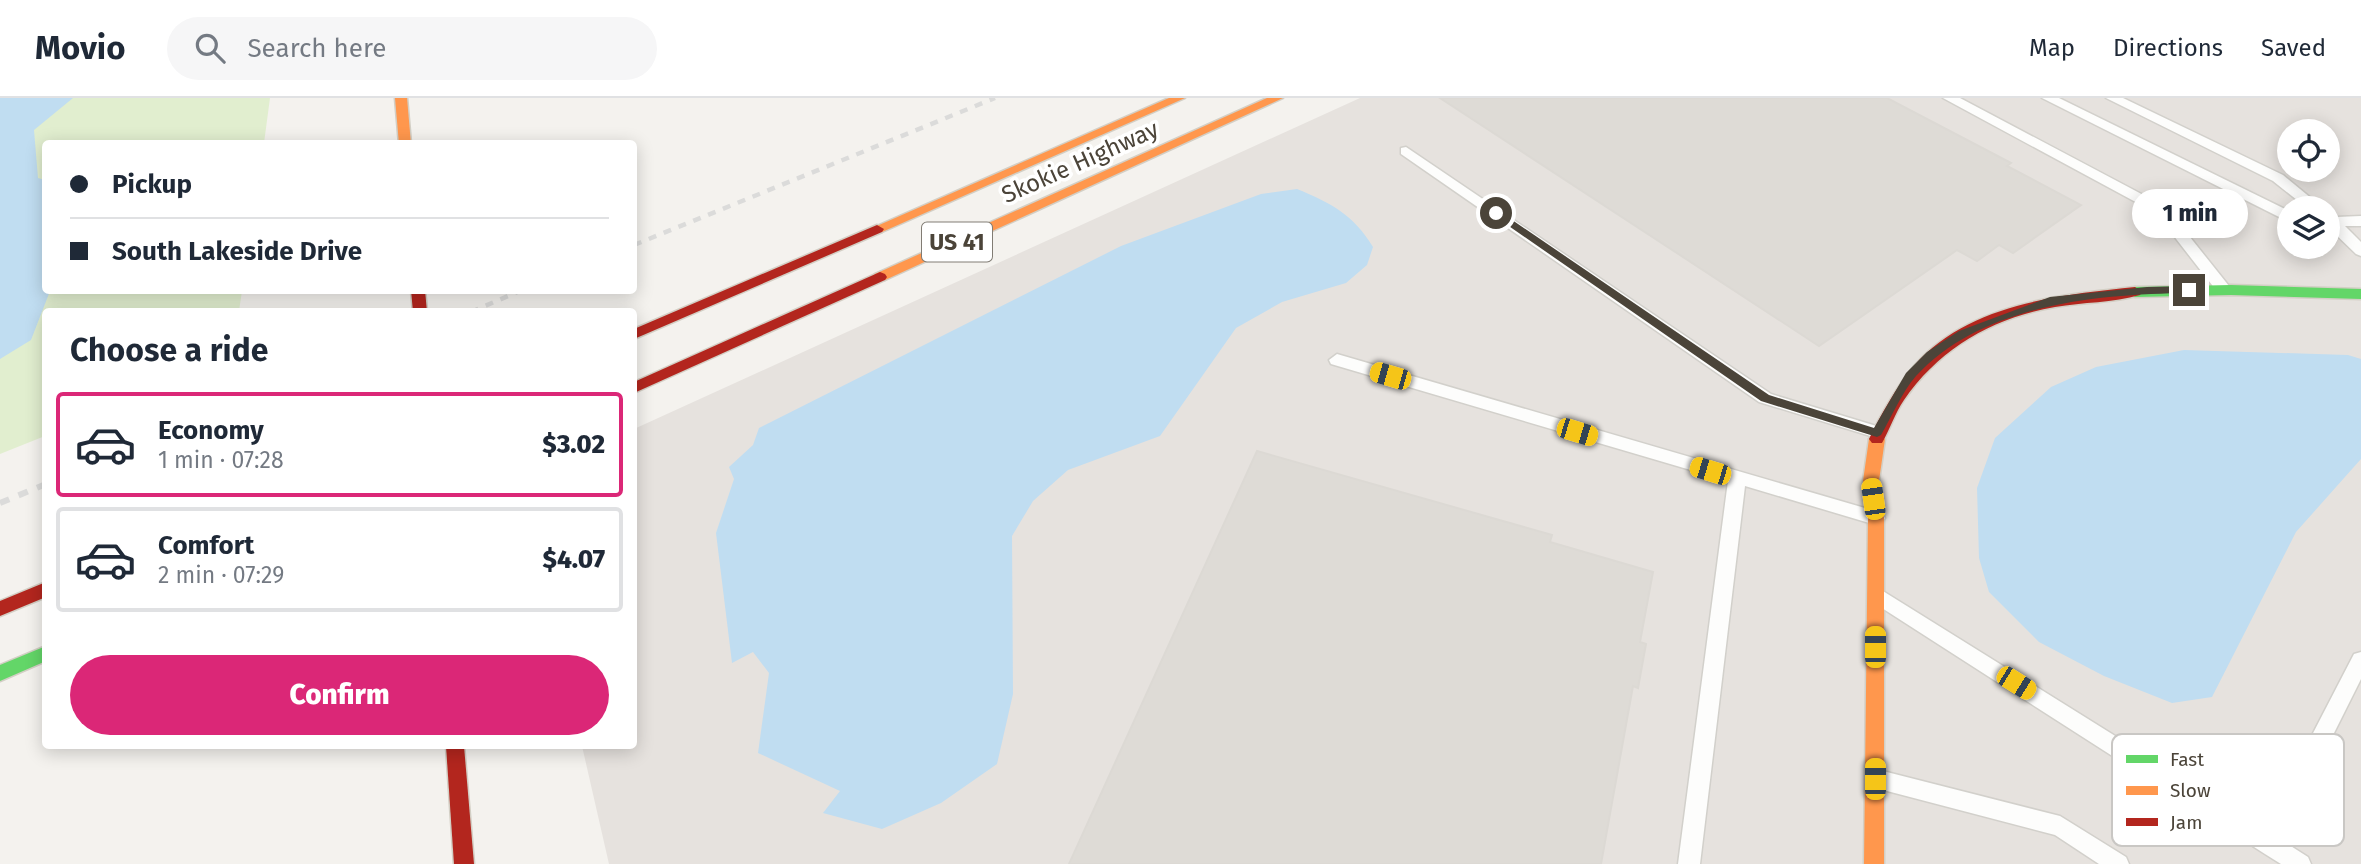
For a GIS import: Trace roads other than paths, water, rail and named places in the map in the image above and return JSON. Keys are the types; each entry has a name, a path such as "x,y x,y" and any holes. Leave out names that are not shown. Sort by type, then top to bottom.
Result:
{"main road":[{"path":"401,98 405,140"},
{"name":"Skokie Highway","path":"637,333 1179,98"},
{"name":"Skokie Highway","path":"637,387 1278,98"},
{"path":"1874,864 1876,518 1870,479 1877,432 1910,376 1931,355 1963,334 2006,315 2050,301 2147,290 2361,294"},
{"path":"0,609 42,591"},
{"path":"0,673 42,655"},
{"path":"455,749 464,864"}],"lane":[{"path":"1950,98 2161,210 2224,290"},
{"path":"2049,98 2277,211"},
{"path":"2113,98 2278,178 2301,196"},
{"path":"2133,107 2146,98"},
{"path":"1406,151 1765,398 1877,432"},
{"path":"2340,221 2361,220"},
{"path":"2340,231 2361,251"},
{"path":"1337,360 1876,518"},
{"path":"1689,864 1737,479"},
{"path":"1876,594 2112,744"},
{"path":"2323,734 2361,660"},
{"path":"1875,779 2060,826 2118,864"},
{"path":"2273,847 2301,864"}],"water":[{"path":"0,98 73,98 34,130 38,178 42,179 42,294 49,294 31,340 0,359"},
{"path":"1297,189 1341,211 1358,226 1373,247 1367,265 1346,283 1282,302 1236,328 1160,436 1068,470 1033,501 1012,536 1013,694 997,764 941,803 882,829 823,813 840,791 758,753 769,673 753,652 732,663 716,533 734,479 729,467 753,445 759,428 1121,246 1261,194"},
{"path":"2184,350 2348,355 2361,359 2361,459 2296,532 2212,697 2172,703 2104,676 2039,642 1989,592 1979,558 1977,488 1995,438 2051,387 2096,367"}],"railway":[{"path":"637,244 995,98"},
{"path":"480,308 513,294"},
{"path":"0,503 42,486"}]}
